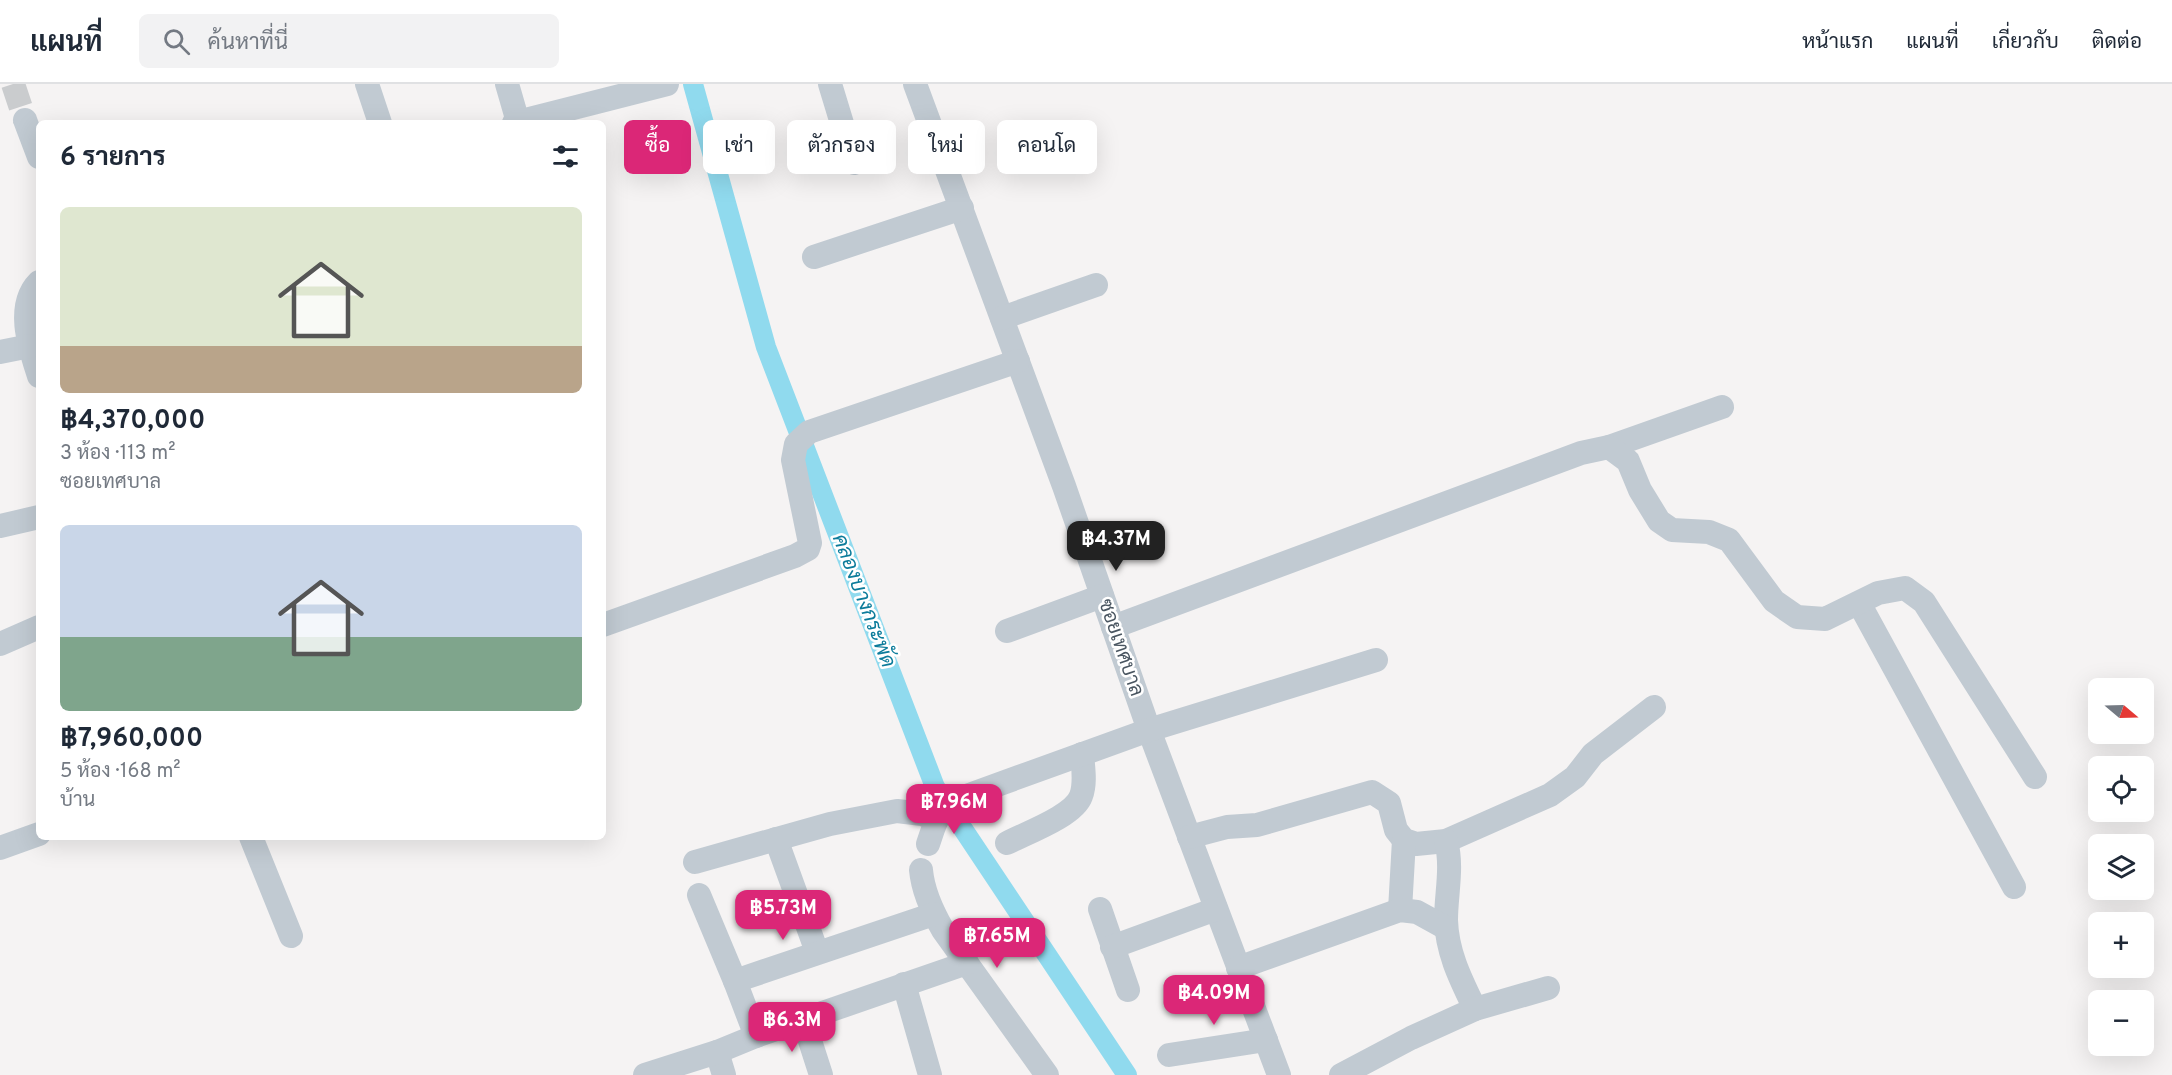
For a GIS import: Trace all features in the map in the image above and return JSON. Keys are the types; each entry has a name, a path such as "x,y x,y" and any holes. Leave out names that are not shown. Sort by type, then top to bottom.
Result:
{"street":[{"path":"367,84 379,120"},
{"path":"507,84 516,120"},
{"path":"830,84 841,120"},
{"name":"ซอยเทศบาล","path":"915,84 1018,361 1149,729 1279,1075"},
{"path":"524,120 659,85"},
{"path":"25,120 36,149"},
{"path":"814,257 962,208"},
{"path":"36,285 31,291 26,309 30,346 36,366"},
{"path":"1002,318 1096,285"},
{"path":"0,352 30,346"},
{"path":"606,625 795,556 808,549 810,543 793,460 802,438 1018,361"},
{"path":"1113,627 1581,453 1609,447 1722,407"},
{"path":"1609,447 1628,461 1640,490 1659,521 1672,530 1709,532 1729,540 1774,601 1797,617 1825,619 1878,593 1905,588 1924,602 2035,777"},
{"path":"0,526 36,518"},
{"path":"1007,631 1102,596"},
{"path":"1859,603 2014,887"},
{"path":"0,644 36,628"},
{"path":"695,862 831,824 897,811 922,814 947,808 1149,729 1376,660"},
{"path":"1189,837 1227,827 1257,825 1372,792 1389,803 1396,831 1404,840 1416,844 1446,841 1551,795 1575,777 1593,754 1654,707"},
{"path":"1007,843 1055,820 1076,806 1083,786 1082,754"},
{"path":"928,844 947,808"},
{"path":"0,848 36,835"},
{"path":"776,839 817,952"},
{"path":"252,840 291,936"},
{"path":"1400,910 1404,840"},
{"path":"1446,841 1450,870 1446,928 1453,962 1475,1009"},
{"path":"921,870 922,886 934,914 1041,1074"},
{"path":"699,895 756,1036"},
{"path":"1100,909 1128,990"},
{"path":"1112,947 1216,909"},
{"path":"1239,968 1400,910 1417,912 1446,928"},
{"path":"735,981 934,914"},
{"path":"645,1075 717,1052 803,1019 967,963"},
{"path":"904,984 930,1075"},
{"path":"1341,1075 1411,1038 1475,1009 1548,988"},
{"path":"803,1019 821,1075"},
{"path":"1169,1055 1266,1040"},
{"path":"717,1052 724,1075"}],"waterway":[{"name":"คลองบางกระพัด","path":"693,84 766,347 935,787 1127,1075"}],"tunnel":[{"path":"13,84 25,120"}]}
